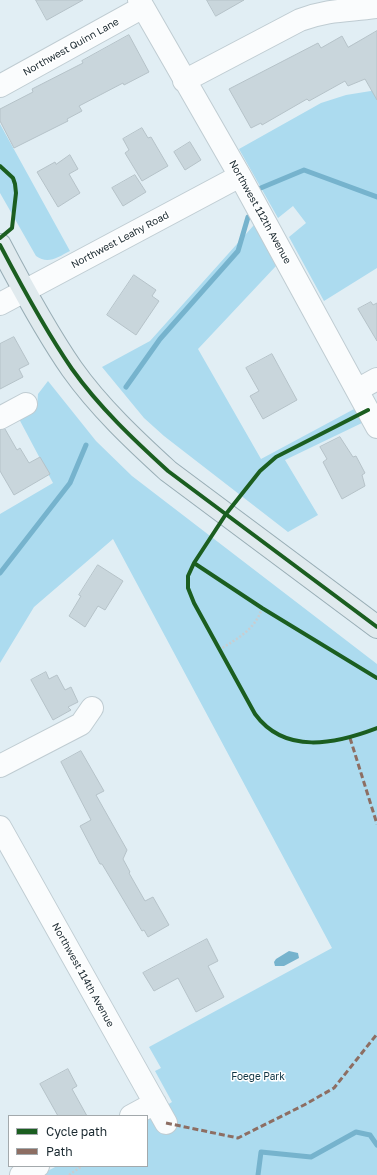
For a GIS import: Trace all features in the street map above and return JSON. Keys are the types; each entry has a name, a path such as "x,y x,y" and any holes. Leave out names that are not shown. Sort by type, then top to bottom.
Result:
{"main road":[{"path":"0,245 24,291 72,369 94,398 140,446 179,479 377,627"}],"street":[{"name":"Northwest 112th Avenue","path":"141,4 240,176 377,427"},
{"name":"Northwest Quinn Lane","path":"0,86 141,4"},
{"path":"184,81 300,20 318,13 334,10 377,7"},
{"name":"Northwest Leahy Road","path":"0,304 240,176"},
{"path":"357,390 377,379"},
{"path":"0,418 26,404"},
{"path":"0,766 81,724 92,708"},
{"name":"Northwest 114th Avenue","path":"0,827 166,1123"},
{"path":"133,1115 155,1103"},
{"path":"22,1175 36,1167"}],"path":[{"path":"219,650 244,634 259,617 262,608"},
{"path":"69,1175 81,1167"}],"green space":[{"path":"377,90 377,268 324,301 289,237 306,223 293,206 278,218 239,149 321,103 346,95"},
{"path":"0,124 70,251 57,258 45,260 36,256 0,193"},
{"path":"254,225 276,266 198,349 261,459 356,408 364,422 285,460 318,515 288,532 164,436 144,418 102,367 150,341"},
{"name":"Foege Park","path":"48,381 96,441 132,476 377,664 377,1175 40,1175 55,1167 148,1167 148,1116 172,1102 155,1071 161,1068 149,1047 332,948 113,539 34,607 0,663 0,514 53,483 18,417 37,407 38,394"}],"shaded area":[{"path":"289,951 298,953 299,958 284,966 275,966 274,962 276,959"}],"building":[{"path":"36,0 83,0 47,20"},
{"path":"207,0 244,0 216,16"},
{"path":"377,31 377,100 365,79 348,86 345,81 309,101 307,99 262,125 261,123 251,128 229,89 318,43 321,48 342,36 348,47"},
{"path":"129,35 149,72 124,85 123,83 79,106 82,111 67,119 68,121 14,148 0,121 0,109 33,92 32,89 83,63 82,61"},
{"path":"142,128 148,138 151,137 168,166 142,181 125,153 129,150 123,139"},
{"path":"190,142 201,160 185,170 174,152"},
{"path":"70,155 78,169 69,174 80,193 58,207 37,172 55,162 56,164"},
{"path":"135,175 146,192 123,206 112,188"},
{"path":"134,275 156,290 152,296 159,301 136,335 107,315"},
{"path":"371,302 373,305 377,303 377,341 358,309"},
{"path":"14,337 29,364 19,369 23,377 0,389 0,344"},
{"path":"272,354 297,400 263,419 250,396 259,391 246,368"},
{"path":"5,429 17,450 20,448 29,463 40,457 50,474 14,495 0,471 0,430"},
{"path":"340,437 353,457 356,456 365,473 362,475 365,486 342,499 323,462 327,459 320,447"},
{"path":"98,565 123,581 105,610 98,606 85,627 69,616 81,596 79,595"},
{"path":"46,672 49,679 57,675 65,690 71,687 78,702 68,707 71,710 53,720 31,680"},
{"path":"81,751 104,791 96,795 127,850 123,859 130,872 129,873 145,901 153,897 169,925 148,937 144,930 142,931 102,864 100,864 80,826 91,820 61,762"},
{"path":"207,939 218,961 208,966 224,997 196,1012 178,978 154,991 143,973"},
{"path":"68,1069 77,1086 72,1089 86,1115 57,1115 40,1084"}],"waterway":[{"path":"256,190 304,170 377,197"},
{"path":"126,387 160,339 238,251 248,217"},
{"path":"0,573 70,483 86,445"},
{"path":"258,1175 261,1152 311,1157 356,1132 370,1135 377,1145"}],"marked path":[{"path":"350,738 377,824"},
{"path":"166,1123 238,1138 304,1105 334,1088 377,1034"}],"cycle path":[{"path":"0,166 13,178 16,193 12,228 0,238"},
{"path":"0,245 52,339 82,383 117,423 168,471 377,627"},
{"path":"368,410 276,457 260,471 226,514 194,563 188,576 188,588 194,603 255,714 267,727 281,736 296,741 312,742 344,738 377,728"},
{"path":"194,563 262,608 377,678"}]}
